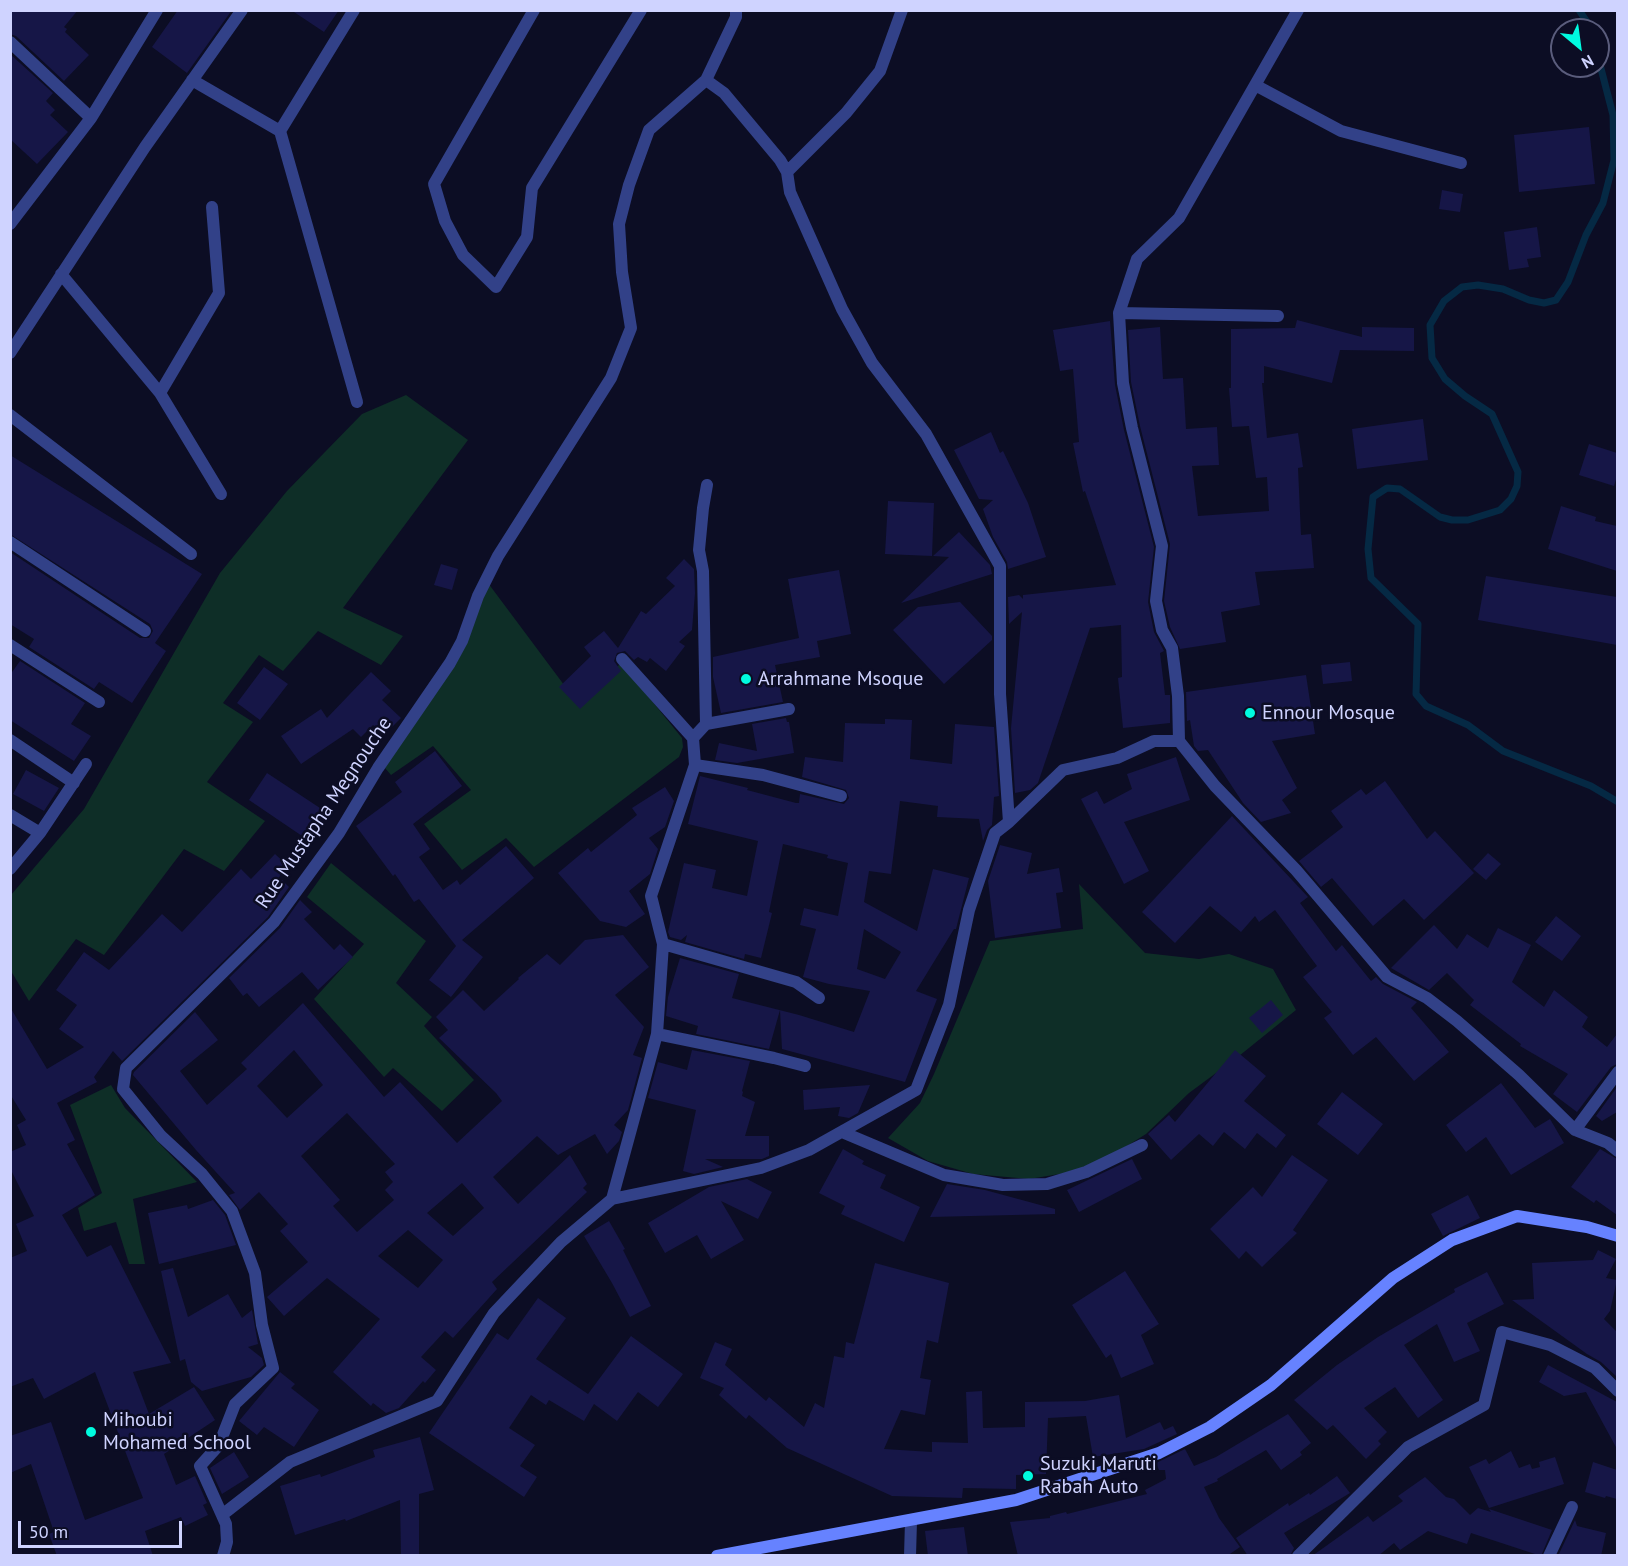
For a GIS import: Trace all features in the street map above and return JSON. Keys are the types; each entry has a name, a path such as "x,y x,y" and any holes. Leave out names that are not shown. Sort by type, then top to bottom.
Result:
{"main road":[{"path":"717,1556 1016,1500 1159,1453 1210,1426 1271,1385 1393,1278 1452,1240 1517,1216 1587,1227 1617,1236"}],"street":[{"path":"11,223 91,118 157,10"},
{"path":"10,353 138,157 242,10"},
{"path":"280,131 354,10"},
{"path":"534,10 434,184 445,221 463,255 496,287 527,237 532,188 641,10"},
{"path":"736,10 736,17 706,80 724,93 780,160 787,172 790,192 842,309 872,363 926,434 1000,566 1000,694 1009,822"},
{"path":"787,172 846,113 880,71 902,10"},
{"path":"1298,10 1179,218 1137,259 1119,314 1123,383 1162,546 1156,601 1162,630 1172,648 1178,696 1179,741 1215,786 1296,870 1387,977 1427,998 1457,1021 1519,1075 1575,1130 1608,1143 1617,1151"},
{"path":"10,42 91,118"},
{"path":"192,80 280,131 357,402"},
{"name":"Rue Mustapha Megnouche","path":"223,1556 227,1542 226,1524 200,1466 219,1445 235,1404 273,1368 262,1325 255,1273 231,1211 202,1174 161,1136 123,1089 126,1068 274,922 339,833 378,768 450,663 462,641 478,596 498,556 611,378 631,328 622,272 619,224 629,185 649,129 706,80"},
{"path":"1255,85 1341,131 1461,163"},
{"path":"160,393 219,293 212,207"},
{"path":"61,274 160,393 221,494"},
{"path":"1119,314 1278,315"},
{"path":"10,415 191,554"},
{"path":"706,724 703,571 699,550 707,485"},
{"path":"10,542 145,631"},
{"path":"10,645 99,702"},
{"path":"612,1199 657,1034 663,944 651,896 695,765 693,738 622,659"},
{"path":"693,738 706,724 789,709"},
{"path":"10,740 74,783"},
{"path":"222,1515 290,1462 437,1401 494,1313 561,1242 612,1199 761,1168 809,1150 916,1089 949,1005 969,910 995,833 1064,770 1118,758 1154,741 1179,741"},
{"path":"10,869 40,834 86,764"},
{"path":"695,765 763,775 841,796"},
{"path":"10,815 40,834"},
{"path":"663,944 796,982 819,998"},
{"path":"657,1034 805,1066"},
{"path":"1575,1130 1617,1072"},
{"path":"842,1132 944,1175 1003,1185 1047,1184 1086,1172 1142,1145"},
{"path":"1298,1556 1408,1447 1484,1405 1502,1332 1550,1345 1595,1368 1617,1391"},
{"path":"1549,1556 1572,1507"},
{"path":"910,1556 911,1521"}],"green space":[{"path":"406,395 468,440 343,608 403,636 381,665 318,631 283,671 259,655 223,703 253,722 207,782 265,821 224,871 184,849 104,955 76,939 29,1001 11,971 11,895 84,809 220,573 287,491 362,414"},
{"path":"488,583 579,705 621,663 682,738 683,747 679,757 534,867 506,838 462,870 424,824 471,790 433,746 391,775 385,768"},
{"path":"331,863 426,941 396,983 432,1017 424,1026 474,1080 442,1111 393,1068 384,1077 314,999 364,944 307,897"},
{"path":"1079,884 1145,953 1199,959 1229,954 1273,969 1296,1010 1189,1093 1146,1134 1114,1154 1072,1172 1029,1179 973,1174 928,1161 888,1138 920,1103 990,941 1083,929"},
{"path":"111,1085 125,1108 197,1182 133,1199 145,1264 129,1264 116,1222 84,1231 78,1208 102,1193 70,1105"}],"building":[{"path":"10,10 78,10 64,27 67,29 65,32 89,55 64,81 16,36 10,34"},
{"path":"178,10 232,10 187,73 152,47"},
{"path":"291,10 339,10 324,32"},
{"path":"10,54 53,93 46,101 55,110 50,115 68,132 37,164 10,139"},
{"path":"1589,127 1595,184 1519,192 1514,135"},
{"path":"1442,190 1463,194 1460,212 1439,209"},
{"path":"1537,227 1541,257 1527,259 1529,267 1509,270 1504,232"},
{"path":"1297,320 1362,337 1362,327 1414,328 1414,351 1340,350 1332,383 1264,366 1264,383 1262,383 1267,438 1298,433 1303,467 1298,468 1301,535 1311,534 1314,568 1255,572 1260,605 1221,612 1226,642 1180,649 1170,627 1164,601 1170,544 1131,382 1128,330 1160,327 1163,379 1183,378 1186,429 1217,427 1219,465 1192,466 1198,516 1269,511 1267,477 1256,478 1249,426 1232,427 1229,388 1231,388 1231,329 1295,328"},
{"path":"1110,321 1115,385 1154,547 1148,602 1154,632 1164,651 1160,653 1165,695 1170,695 1170,723 1123,728 1118,678 1122,677 1121,625 1090,628 1038,783 1030,790 1015,793 1011,728 1022,612 1009,624 1008,597 1019,595 1023,599 1023,595 1116,585 1085,491 1083,492 1073,443 1079,442 1073,369 1060,371 1053,330"},
{"path":"1423,419 1428,460 1357,469 1352,429"},
{"path":"991,432 1000,453 1003,451 1028,503 1046,557 1008,569 983,509 993,500 979,499 954,450"},
{"path":"1589,444 1617,453 1617,476 1614,486 1579,475"},
{"path":"10,455 202,574 155,643 166,651 132,703 99,682 94,689 29,647 34,639 10,624 10,552 140,638 149,638 153,631 150,624 10,534"},
{"path":"888,501 934,503 932,556 885,554"},
{"path":"1561,506 1596,517 1595,521 1617,526 1617,571 1548,549"},
{"path":"959,532 990,565 992,574 901,603 949,557 933,556"},
{"path":"684,559 694,569 695,593 692,630 679,642 685,646 666,671 650,658 647,662 638,657 634,660 625,651 617,653 614,661 621,671 580,709 559,687 591,656 584,647 604,631 618,648 641,611 646,614 675,586 666,578"},
{"path":"441,564 458,569 452,590 434,585"},
{"path":"839,570 851,634 817,641 820,657 775,665 783,702 721,713 713,677 713,657 799,638 788,579"},
{"path":"1486,576 1617,597 1617,645 1478,620"},
{"path":"960,602 992,636 992,640 944,684 893,630 918,607"},
{"path":"20,661 85,703 71,724 91,736 74,761 10,720 10,675"},
{"path":"1350,662 1352,681 1323,684 1321,665"},
{"path":"264,667 288,684 260,720 237,703"},
{"path":"371,672 391,691 382,700 401,718 384,735 373,725 361,737 353,729 301,764 281,736 321,709 327,718"},
{"name":"Ennour Mosque","path":"1306,675 1315,734 1272,741 1297,788 1282,800 1291,813 1261,822 1243,803 1208,750 1198,751 1194,746 1190,720 1187,721 1186,692"},
{"path":"786,718 789,722 794,753 737,763 715,760 719,743 757,751 752,724"},
{"path":"885,719 912,720 910,759 952,764 955,724 994,727 999,796 994,797 992,825 987,830 983,841 979,819 937,817 938,806 900,801 891,874 869,871 864,902 917,931 933,869 969,878 956,929 916,991 937,999 905,1082 782,1049 780,1010 854,1032 870,991 803,977 816,929 800,925 804,908 838,916 848,863 827,858 828,855 783,844 769,912 772,913 761,958 745,954 744,959 685,942 687,935 681,940 670,937 668,932 684,863 716,870 712,888 747,896 758,841 688,824 700,776 796,803 799,803 800,794 844,804 849,798 846,790 802,777 805,757 843,762 845,723 885,724","holes":["864,929 901,952 885,979 857,969"]},
{"path":"435,751 462,786 413,824 430,849 419,857 443,890 457,880 460,885 506,846 534,878 462,940 483,957 451,997 429,980 456,946 419,899 414,902 395,874 393,876 356,826 402,792 395,782"},
{"path":"1176,757 1190,800 1124,822 1149,871 1124,884 1081,799 1097,791 1104,804 1132,789 1127,774"},
{"path":"26,770 59,788 44,811 13,794"},
{"path":"267,773 323,810 305,838 249,800"},
{"path":"1385,781 1427,839 1435,831 1474,873 1424,920 1404,899 1373,926 1332,878 1321,887 1299,861 1343,827 1331,811 1361,789 1366,795"},
{"path":"665,787 674,801 665,827 649,838 658,849 650,874 629,891 645,914 626,927 600,921 558,873 588,848 591,852 637,815 632,808"},
{"path":"1232,816 1308,897 1300,903 1336,951 1342,945 1371,981 1376,977 1383,984 1417,1002 1411,1008 1449,1052 1414,1081 1376,1037 1353,1055 1324,1018 1332,1012 1303,977 1317,966 1275,910 1259,922 1255,916 1241,932 1210,906 1175,943 1142,912"},
{"path":"1000,845 1032,853 1027,874 1059,868 1063,892 1056,893 1061,928 995,938 988,881"},
{"path":"1488,853 1501,864 1486,880 1473,869"},
{"path":"275,854 287,865 272,888 282,880 289,887 268,917 122,1061 113,1051 94,1077 97,1082 57,1103 75,1140 67,1144 95,1195 62,1215 87,1257 111,1245 171,1363 133,1372 149,1414 194,1387 215,1420 164,1454 176,1485 195,1476 207,1503 203,1505 208,1515 185,1526 181,1517 145,1531 153,1556 57,1556 49,1534 54,1532 31,1464 10,1473 10,1436 51,1422 85,1520 143,1498 95,1372 44,1399 33,1378 10,1387 10,1258 27,1251 16,1224 34,1216 10,1168 10,1152 26,1145 17,1125 26,1120 10,1094 10,1007 47,1069 84,1047 59,1029 77,1005 56,990 84,952 109,970 162,914 182,932 241,869 251,879"},
{"path":"300,900 312,912 304,919 334,950 340,944 353,957 318,990 302,972 259,1007 247,993 243,996 229,978 280,928"},
{"path":"1556,916 1581,936 1562,961 1535,942"},
{"path":"1434,925 1457,949 1467,934 1488,948 1498,928 1531,945 1512,982 1544,1007 1554,990 1588,1017 1582,1027 1607,1047 1617,1034 1617,1064 1611,1067 1577,1112 1553,1094 1568,1074 1520,1046 1521,1044 1470,1005 1474,1000 1447,973 1429,990 1391,968"},
{"path":"623,935 649,967 615,995 644,1027 633,1055 642,1058 628,1110 614,1125 622,1132 619,1141 607,1154 595,1134 558,1155 537,1136 493,1177 518,1204 570,1155 587,1184 583,1188 587,1192 492,1282 497,1289 453,1338 445,1331 421,1357 436,1370 399,1408 386,1413 373,1403 371,1406 333,1372 380,1319 327,1278 284,1316 267,1297 308,1262 280,1231 288,1224 259,1192 240,1210 229,1195 235,1193 133,1075 134,1072 195,1012 218,1040 180,1071 207,1105 247,1069 241,1063 303,1003 384,1097 400,1082 457,1143 502,1101 439,1038 448,1030 436,1017 463,990 484,1011 547,954 560,965 585,940","holes":["294,1050 323,1085 287,1118 257,1086","347,1113 395,1164 385,1172 393,1182 385,1190 394,1200 357,1232 333,1206 340,1200 301,1156","462,1183 484,1208 453,1236 427,1213","408,1230 443,1260 418,1288 378,1256"]},
{"path":"680,958 739,974 732,998 780,1010 769,1049 696,1034 698,1026 666,1016 668,997"},
{"path":"1271,1000 1283,1015 1262,1033 1249,1018"},
{"path":"692,1050 750,1061 742,1096 755,1102 745,1136 769,1136 769,1156 762,1159 705,1159 723,1167 694,1174 683,1171 696,1110 648,1098 658,1062 687,1070"},
{"path":"1235,1050 1266,1076 1244,1101 1286,1135 1276,1148 1257,1133 1245,1149 1224,1132 1213,1146 1199,1134 1171,1160 1148,1134 1169,1115 1175,1122"},
{"path":"1501,1083 1535,1128 1550,1119 1564,1143 1511,1175 1486,1137 1466,1152 1446,1125"},
{"path":"870,1085 858,1113 849,1118 838,1116 840,1107 804,1110 803,1090"},
{"path":"1617,1087 1617,1112 1602,1121 1596,1116"},
{"path":"1342,1092 1383,1124 1358,1155 1317,1124"},
{"path":"843,1149 864,1161 862,1164 886,1175 880,1188 920,1207 904,1242 841,1214 845,1206 819,1193"},
{"path":"1600,1149 1617,1159 1617,1215 1596,1200 1594,1203 1571,1187"},
{"path":"1292,1155 1328,1180 1293,1230 1297,1233 1262,1267 1246,1251 1239,1259 1210,1229 1253,1187 1262,1197"},
{"path":"1132,1159 1142,1179 1079,1212 1067,1190"},
{"path":"747,1179 772,1192 758,1219 721,1201 744,1240 711,1259 697,1235 665,1253 648,1223 709,1187"},
{"path":"947,1184 985,1190 1055,1209 1055,1214 930,1217"},
{"path":"1468,1195 1480,1218 1443,1236 1431,1214"},
{"path":"213,1200 225,1215 236,1245 159,1264 148,1213 187,1205 188,1209"},
{"path":"609,1221 625,1249 623,1250 651,1306 630,1317 584,1236"},
{"path":"1598,1250 1616,1259 1606,1278 1617,1280 1610,1311 1604,1319 1617,1332 1617,1377 1601,1362 1512,1300 1534,1299 1532,1263 1593,1260"},
{"path":"875,1263 949,1283 938,1343 927,1340 920,1378 931,1380 925,1415 901,1410 884,1449 932,1452 932,1442 968,1443 966,1392 982,1391 983,1428 1025,1427 1025,1402 1085,1401 1119,1395 1126,1438 1160,1422 1164,1430 1173,1426 1177,1434 1144,1449 1093,1457 1086,1416 1048,1418 1046,1474 1016,1475 1016,1489 963,1488 962,1498 892,1496 787,1448 749,1415 746,1419 719,1395 724,1388 700,1378 715,1342 732,1349 725,1365 766,1401 769,1397 804,1427 815,1403 824,1408 834,1356 844,1358 846,1342 854,1344"},
{"path":"173,1268 188,1317 228,1294 242,1318 252,1310 258,1344 248,1347 262,1358 264,1365 251,1377 202,1391 191,1382 185,1359 180,1361 161,1271"},
{"path":"1125,1271 1159,1324 1141,1335 1154,1364 1121,1378 1111,1354 1106,1358 1072,1305"},
{"path":"1487,1272 1504,1304 1467,1323 1480,1351 1454,1362 1437,1324 1404,1345 1443,1400 1418,1418 1395,1387 1364,1408 1387,1432 1378,1441 1381,1444 1366,1459 1333,1425 1327,1430 1294,1400 1337,1365 1378,1337 1455,1292 1454,1289"},
{"path":"538,1298 566,1318 536,1359 588,1394 631,1336 683,1374 658,1407 638,1392 617,1421 594,1404 584,1421 549,1400 546,1405 531,1395 509,1428 535,1445 520,1466 537,1477 524,1497 429,1433 497,1333 508,1340"},
{"path":"1548,1365 1617,1402 1617,1449 1586,1392 1564,1396 1539,1382"},
{"path":"280,1372 295,1384 291,1388 319,1410 294,1447 264,1427 257,1435 239,1421"},
{"path":"1288,1414 1311,1443 1300,1452 1302,1455 1281,1470 1266,1450 1217,1479 1218,1481 1204,1487 1219,1518 1240,1547 1227,1556 1018,1556 1010,1522 1050,1518 1050,1516 1066,1512 1067,1514 1147,1494 1145,1490 1166,1479 1165,1470 1159,1470 1156,1463 1185,1449 1194,1466 1216,1457"},
{"path":"420,1437 434,1490 419,1494 419,1556 401,1556 400,1500 346,1521 345,1519 295,1535 280,1486 320,1474 321,1477 375,1457 373,1450"},
{"path":"1511,1451 1519,1468 1530,1464 1532,1469 1540,1467 1539,1462 1555,1457 1564,1484 1489,1508 1469,1467 1486,1459 1489,1464"},
{"path":"234,1452 249,1477 222,1494 210,1468"},
{"path":"1593,1462 1617,1470 1617,1499 1585,1492"},
{"path":"1337,1476 1350,1493 1284,1533 1294,1548 1290,1556 1248,1556 1236,1538 1288,1503 1289,1506 1309,1493 1310,1495"},
{"path":"1425,1477 1446,1497 1454,1499 1470,1515 1478,1508 1491,1512 1489,1509 1552,1530 1541,1556 1471,1533 1467,1544 1428,1531 1400,1550 1394,1543 1378,1556 1312,1556 1368,1516 1373,1522 1403,1501 1398,1496"},
{"path":"1575,1520 1577,1526 1606,1533 1601,1556 1558,1556"},
{"path":"964,1527 968,1556 928,1556 925,1531"}],"waterway":[{"path":"1579,10 1584,18"},
{"path":"1603,78 1613,115 1614,160 1603,203 1586,235 1568,282 1556,300 1544,303 1529,300 1503,289 1478,285 1462,287 1444,301 1430,325 1432,358 1445,379 1492,414 1518,472 1517,486 1511,499 1500,510 1468,520 1452,520 1440,517 1400,489 1387,488 1373,497 1368,549 1371,578 1418,624 1416,694 1426,706 1468,725 1503,751 1591,786 1618,802"}],"place":[{"name":"Arrahmane Msoque","path":"746,679"},
{"name":"Ennour Mosque","path":"1250,713"},
{"name":"Mihoubi Mohamed School","path":"91,1432"},
{"name":"Suzuki Maruti Rabah Auto","path":"1028,1476"}]}
